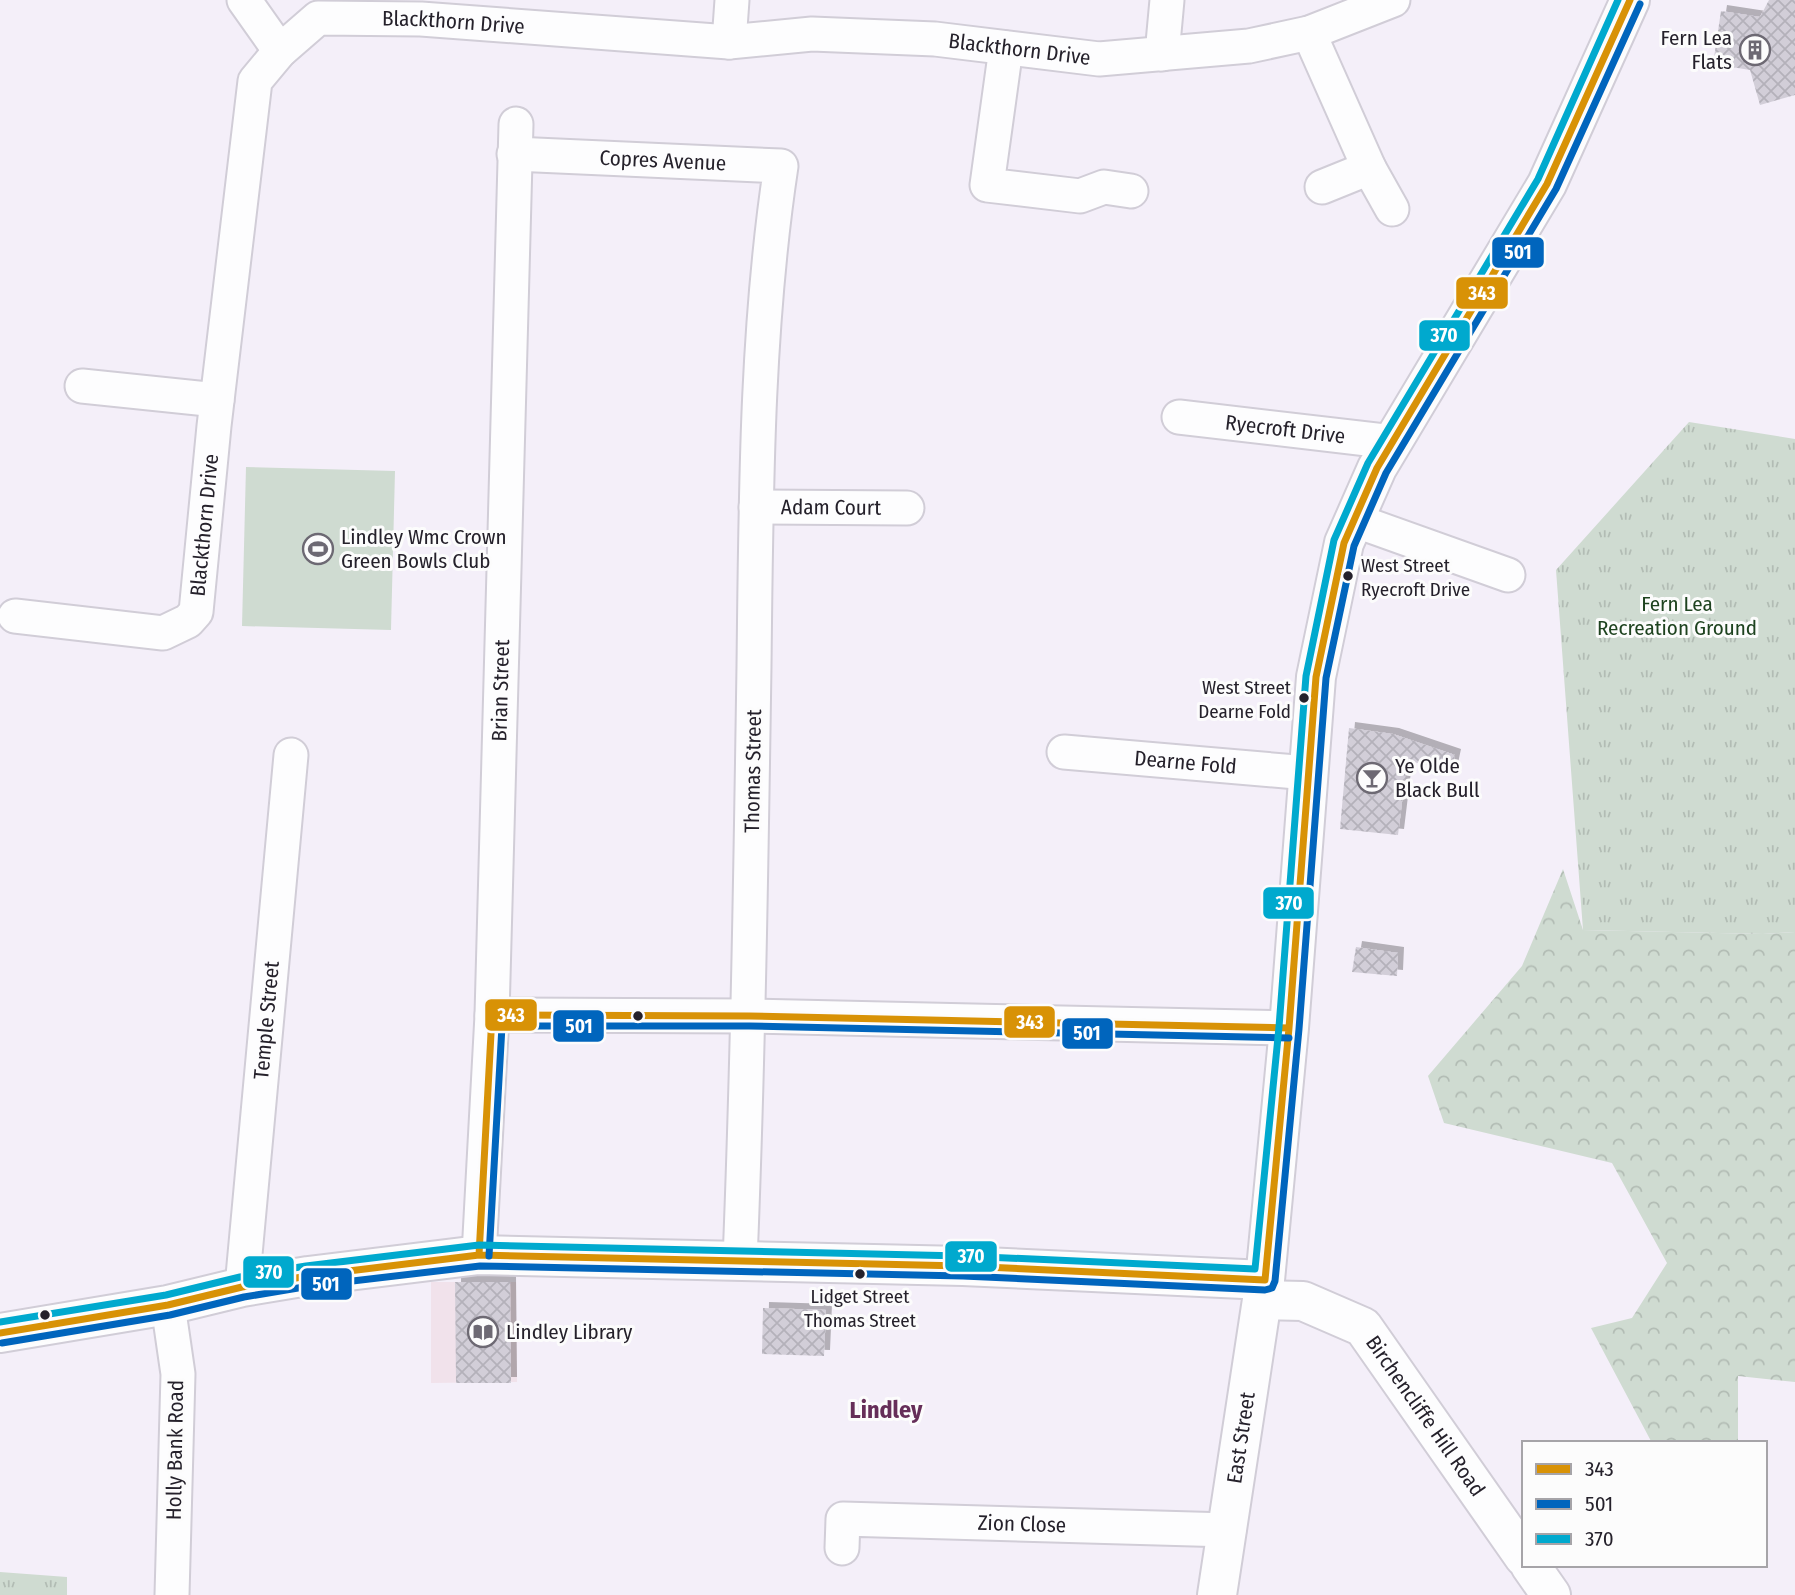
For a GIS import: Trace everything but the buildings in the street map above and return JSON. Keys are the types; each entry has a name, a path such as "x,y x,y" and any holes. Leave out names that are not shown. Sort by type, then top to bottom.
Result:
{"street":[{"path":"244,0 279,51"},
{"path":"729,42 732,0"},
{"path":"1162,54 1167,0"},
{"name":"Blackthorn Drive","path":"15,616 163,633 188,621 196,612 200,596 217,400 256,81 279,51 318,18 421,19 729,42 812,34 935,39 1099,59 1249,46 1309,33 1393,0"},
{"name":"East Street","path":"1217,1595 1264,1290 1289,1028 1316,677 1344,543 1377,468 1547,184 1630,0"},
{"path":"1309,33 1370,168 1392,209"},
{"path":"1006,48 987,185 1080,196 1104,187 1131,191"},
{"name":"Copres Avenue","path":"515,139 781,166 776,195"},
{"name":"Brian Street","path":"479,1255 492,1015 515,139"},
{"path":"1322,187 1370,168"},
{"name":"Thomas Street","path":"740,1261 749,1016 756,507 768,281 776,195"},
{"path":"82,386 217,400"},
{"name":"Ryecroft Drive","path":"1179,417 1392,442"},
{"name":"Adam Court","path":"756,507 907,508"},
{"path":"1354,520 1508,575"},
{"name":"Dearne Fold","path":"1064,752 1308,774"},
{"name":"Temple Street","path":"242,1287 291,755"},
{"path":"492,1015 749,1016 1289,1028"},
{"name":"Birchencliffe Hill Road","path":"0,1333 168,1305 242,1287 479,1255 963,1266 1264,1290 1303,1301 1363,1327 1522,1553"},
{"name":"Holly Bank Road","path":"168,1305 177,1374 172,1595"},
{"name":"Zion Close","path":"842,1548 843,1519 1229,1530"},
{"path":"1531,1567 1551,1595"}],"shaded area":[{"name":"Lindley Library","path":"431,1282 516,1282 517,1382 431,1383"}],"green space":[{"name":"Fern Lea Recreation Ground","path":"1689,422 1795,439 1795,932 1763,934 1583,930 1556,570"},
{"name":"Lindley Wmc Crown Green Bowls Club","path":"246,467 395,471 391,630 242,626"},
{"path":"1563,869 1583,930 1763,934 1795,932 1795,1382 1738,1376 1738,1441 1651,1441 1591,1328 1632,1318 1667,1263 1612,1163 1444,1123 1428,1076 1522,966"},
{"path":"0,1572 67,1577 67,1595 0,1595"}],"transit line":[{"name":"370","path":"0,1322 166,1295 240,1277 306,1266 479,1245 963,1256 1255,1269 1279,1027 1306,676 1334,540 1368,463 1538,179 1618,0"},
{"name":"343","path":"0,1333 168,1305 242,1287 308,1276 479,1255 963,1266 1265,1280 1289,1028 1316,677 1344,543 1377,468 1547,184 1630,0"},
{"name":"501","path":"2,1343 170,1315 244,1297 310,1286 480,1266 963,1276 1265,1290 1272,1288 1275,1281 1299,1029 1326,678 1354,546 1386,473 1556,189 1640,4"},
{"name":"343","path":"479,1255 492,1015 749,1016 1289,1028"},
{"name":"501","path":"489,1256 502,1026 749,1026 1289,1038"}],"place":[{"name":"Fern Lea Flats","path":"1755,50"},
{"name":"Lindley Wmc Crown Green Bowls Club","path":"318,549"},
{"name":"West Street Ryecroft Drive","path":"1348,576"},
{"name":"West Street Dearne Fold","path":"1304,698"},
{"name":"Ye Olde Black Bull","path":"1372,778"},
{"name":"Lidget Street Thomas Street","path":"860,1274"},
{"name":"Lindley Library","path":"483,1332"}],"district":[{"name":"Lindley","path":"886,1410"}]}
